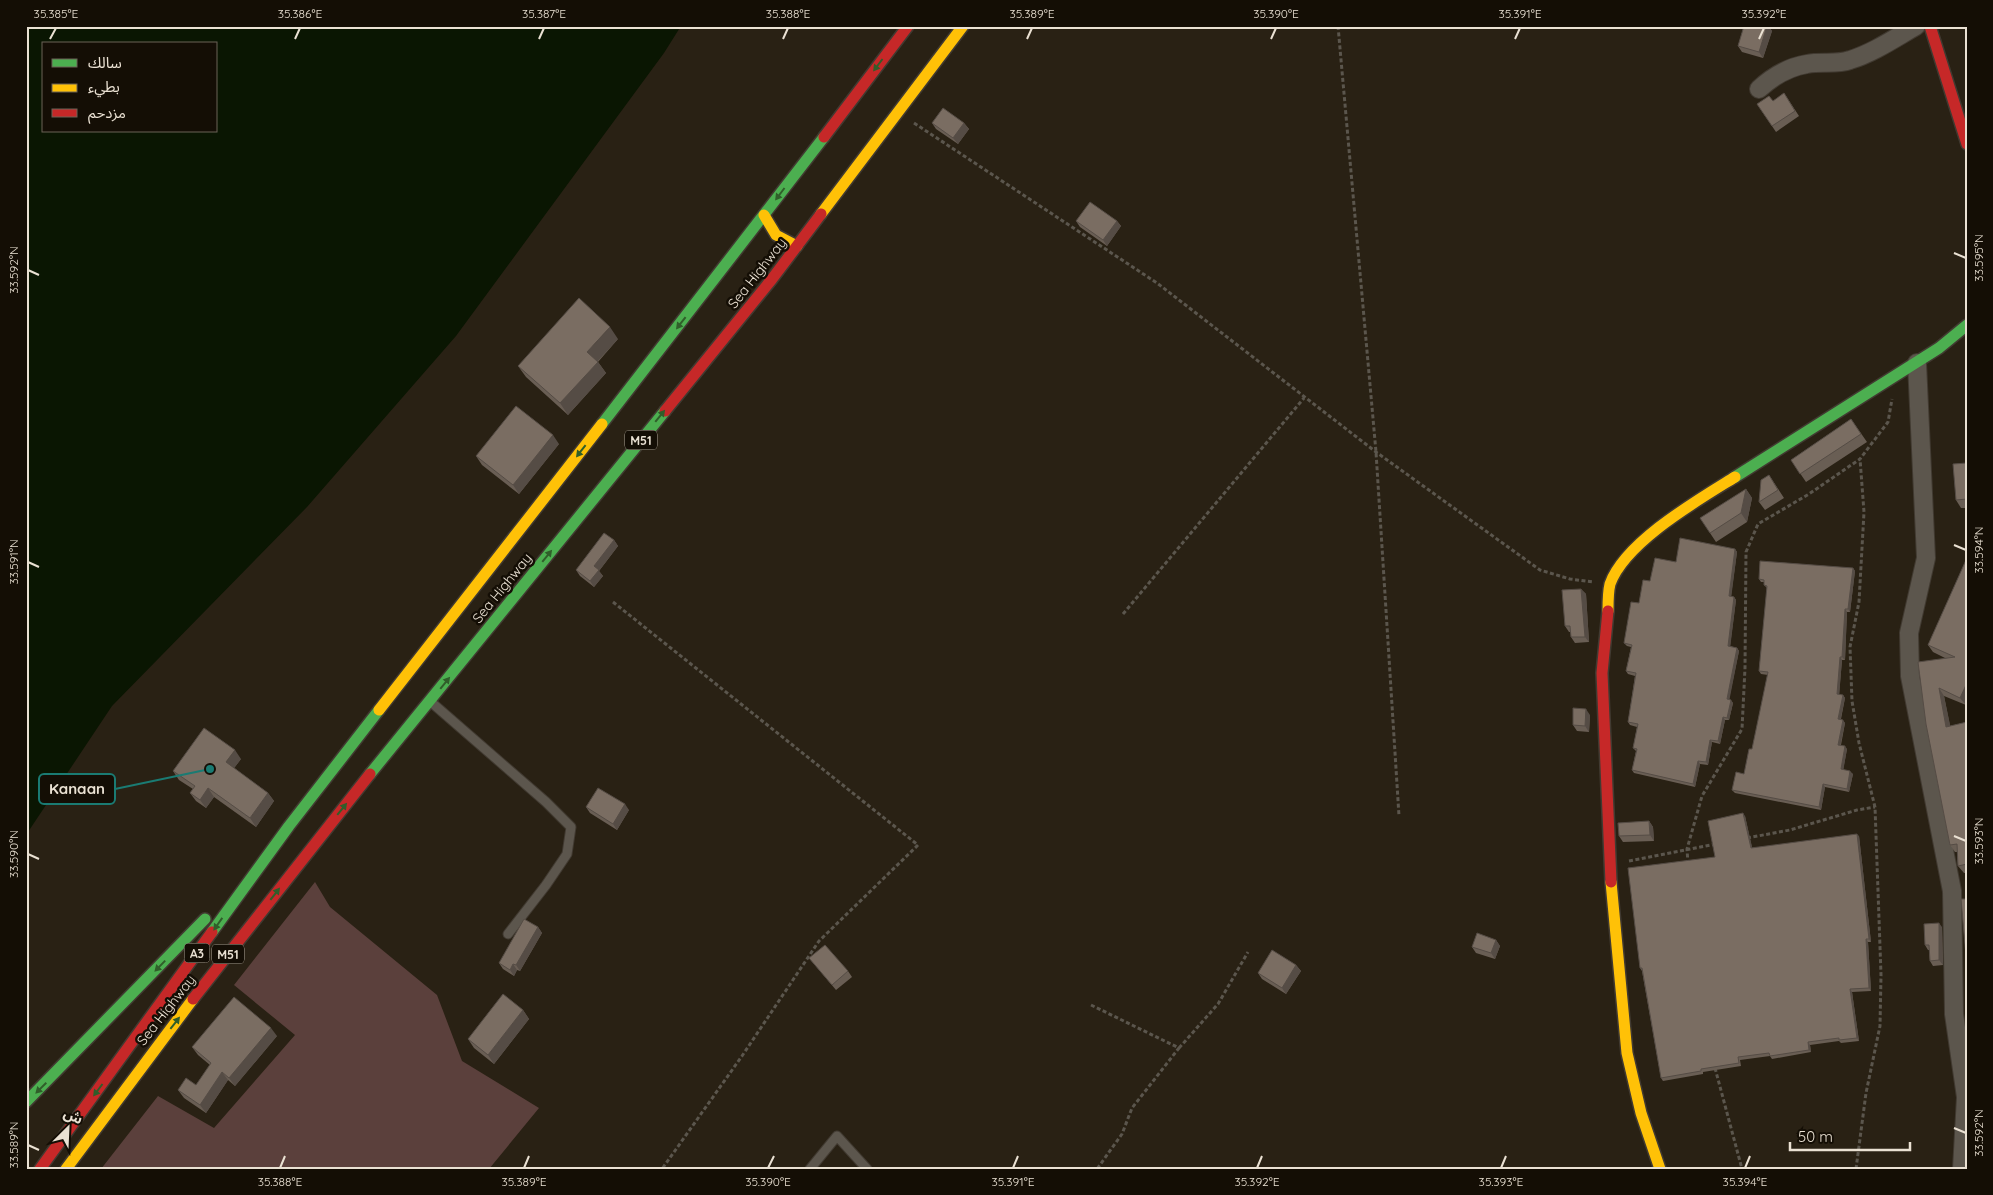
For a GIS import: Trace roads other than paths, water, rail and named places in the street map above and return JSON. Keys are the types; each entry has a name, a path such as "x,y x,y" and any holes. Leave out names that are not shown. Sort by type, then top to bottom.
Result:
{"main road":[{"name":"Sea Highway","path":"267,856 744,250 764,215 908,26"},
{"name":"Sea Highway","path":"66,1169 306,841 430,701 769,274 797,246 963,26"},
{"path":"1930,26 1967,144"},
{"path":"764,215 772,233 788,244 797,246"},
{"path":"1660,1169 1641,1113 1627,1053 1611,894 1612,864 1602,673 1610,585 1619,569 1642,542 1673,516 1917,363 1967,325"},
{"path":"289,826 306,841"},
{"path":"26,1102 267,856"},
{"name":"A3","path":"40,1169 267,856"}],"street":[{"path":"1760,89 1773,76 1795,68 1808,64 1842,63 1857,58 1916,26"},
{"path":"1917,363 1926,558 1910,633 1910,676 1952,891 1954,1014 1966,1098 1962,1169"}],"lane":[{"path":"430,701 571,826 567,854 508,934"},
{"path":"810,1169 837,1136 867,1169"}],"place":[{"name":"Kanaan","path":"210,769"}]}
